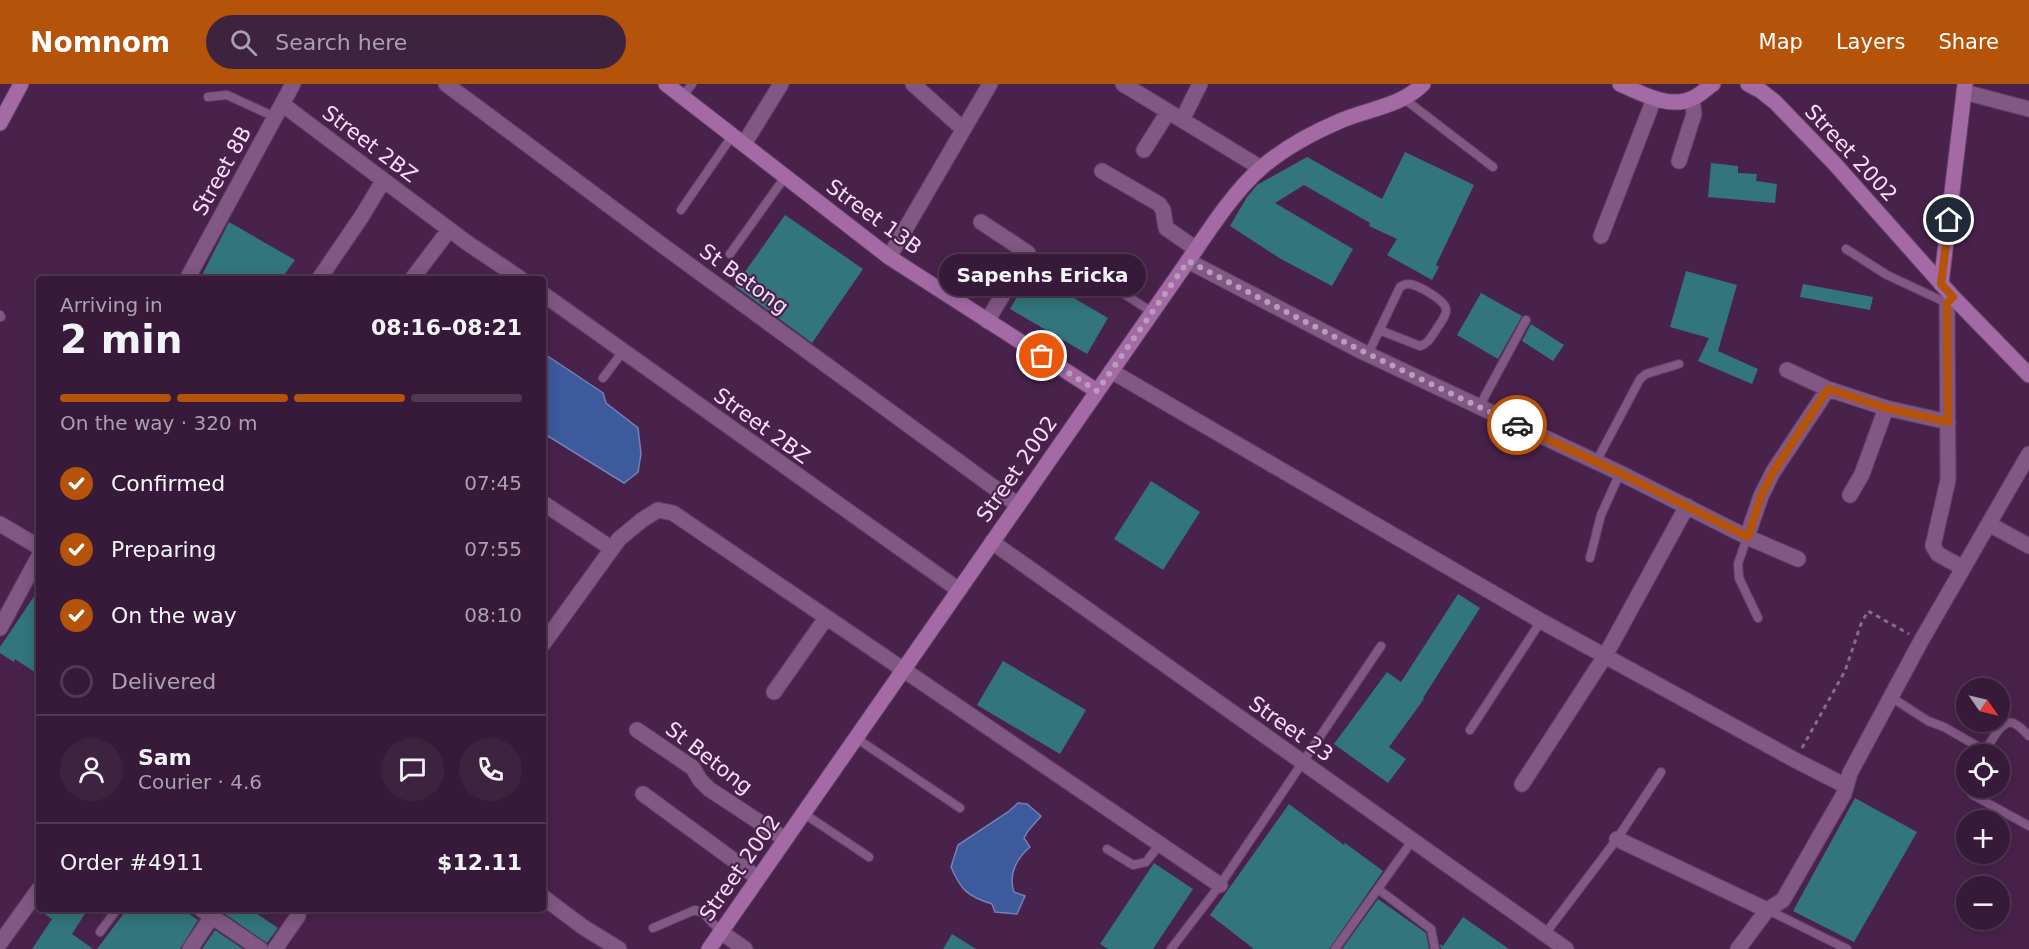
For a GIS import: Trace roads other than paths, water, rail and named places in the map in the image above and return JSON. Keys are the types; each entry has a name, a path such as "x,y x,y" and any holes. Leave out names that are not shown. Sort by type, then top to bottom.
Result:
{"street":[{"path":"0,123 21,84"},
{"name":"Street 8B","path":"189,276 293,84"},
{"name":"St Betong","path":"446,84 675,255 1018,505"},
{"name":"Street 13B","path":"666,84 889,257 1097,391"},
{"path":"738,140 781,84"},
{"path":"913,84 963,129"},
{"path":"889,257 990,84"},
{"path":"1182,120 1200,84"},
{"name":"Street 2002","path":"709,949 1152,312 1245,184 1261,168 1291,146 1340,121 1403,98 1423,84"},
{"path":"1620,84 1654,99 1683,102 1692,99 1713,84"},
{"name":"Street 2002","path":"1748,84 1775,102 1812,140 1941,284 1950,300 2029,375"},
{"path":"1131,86 1168,112 1261,168"},
{"path":"1941,284 1964,88 2029,109"},
{"path":"1601,236 1654,99"},
{"path":"1679,161 1694,114 1692,99"},
{"name":"Street 2BZ","path":"279,111 383,181 516,276"},
{"path":"1144,150 1168,112"},
{"path":"1102,171 1159,204 1163,210 1166,228 1192,255 1368,354 1798,560"},
{"path":"320,276 362,216 383,181"},
{"path":"981,222 1028,253 987,321"},
{"path":"414,276 449,230"},
{"name":"Street 2BZ","path":"546,296 958,590"},
{"path":"1950,300 1948,480 1933,546 1938,554 1963,568"},
{"path":"1786,370 1828,389 1886,408 1948,422"},
{"path":"1111,371 1541,621 1846,786"},
{"path":"1748,537 1761,496 1773,472 1828,389"},
{"path":"1850,495 1862,474 1886,408"},
{"path":"1738,949 1767,910 1783,900 1844,794 1850,773 1890,696 2029,454"},
{"path":"546,505 611,548"},
{"path":"1521,784 1605,656 1687,506"},
{"path":"546,640 619,539 658,510 673,513 1220,885"},
{"path":"0,524 36,545"},
{"path":"1989,524 2029,546"},
{"name":"Street 23","path":"992,542 1566,949"},
{"path":"0,628 36,562"},
{"path":"774,692 826,618"},
{"name":"St Betong","path":"637,730 693,768 709,789 785,839"},
{"path":"643,794 758,878"},
{"path":"1617,838 1767,910"},
{"path":"0,943 36,894"},
{"path":"546,899 619,949"},
{"path":"190,949 210,912 260,949"},
{"path":"275,949 298,916"},
{"path":"721,932 745,949"}],"lane":[{"path":"682,97 692,84"},
{"path":"208,97 227,95 279,111"},
{"path":"1403,98 1493,167"},
{"path":"681,210 738,140"},
{"path":"730,254 785,177"},
{"path":"1846,249 1887,275 1950,300"},
{"path":"1107,283 1152,312"},
{"path":"1368,354 1379,330 1400,287 1406,284 1414,285 1441,300 1446,307 1446,314 1430,340 1424,345 1420,346 1379,330"},
{"path":"1479,407 1526,320"},
{"path":"603,378 624,351"},
{"path":"1596,462 1640,379 1646,374 1678,363"},
{"path":"1590,558 1601,515 1620,473"},
{"path":"1748,537 1738,564 1739,578 1758,618"},
{"path":"1470,730 1541,621"},
{"path":"1171,949 1220,885 1381,646"},
{"path":"1890,696 1928,721 1944,727 1971,744"},
{"path":"1991,744 2002,726 2008,723 2014,723 2029,736"},
{"path":"856,738 960,808"},
{"path":"1545,934 1617,838 1661,771"},
{"path":"1978,798 2029,826"},
{"path":"803,813 868,856"},
{"path":"1335,949 1412,841"},
{"path":"1107,849 1133,865 1146,862 1160,844"},
{"path":"1378,890 1431,929 1435,949"},
{"path":"653,928 695,910 704,913 721,932"},
{"path":"1767,910 1847,949"},
{"path":"100,932 115,912"}],"water":[{"path":"546,355 603,393 606,403 638,428 641,454 638,472 624,483 546,435"},
{"path":"1018,803 1027,804 1041,816 1024,838 1030,847 1017,862 1013,873 1014,892 1025,896 1017,914 995,912 992,904 976,898 962,887 951,867 958,845"}],"place":[{"name":"Sapenhs Ericka","path":"1042,356"}]}
